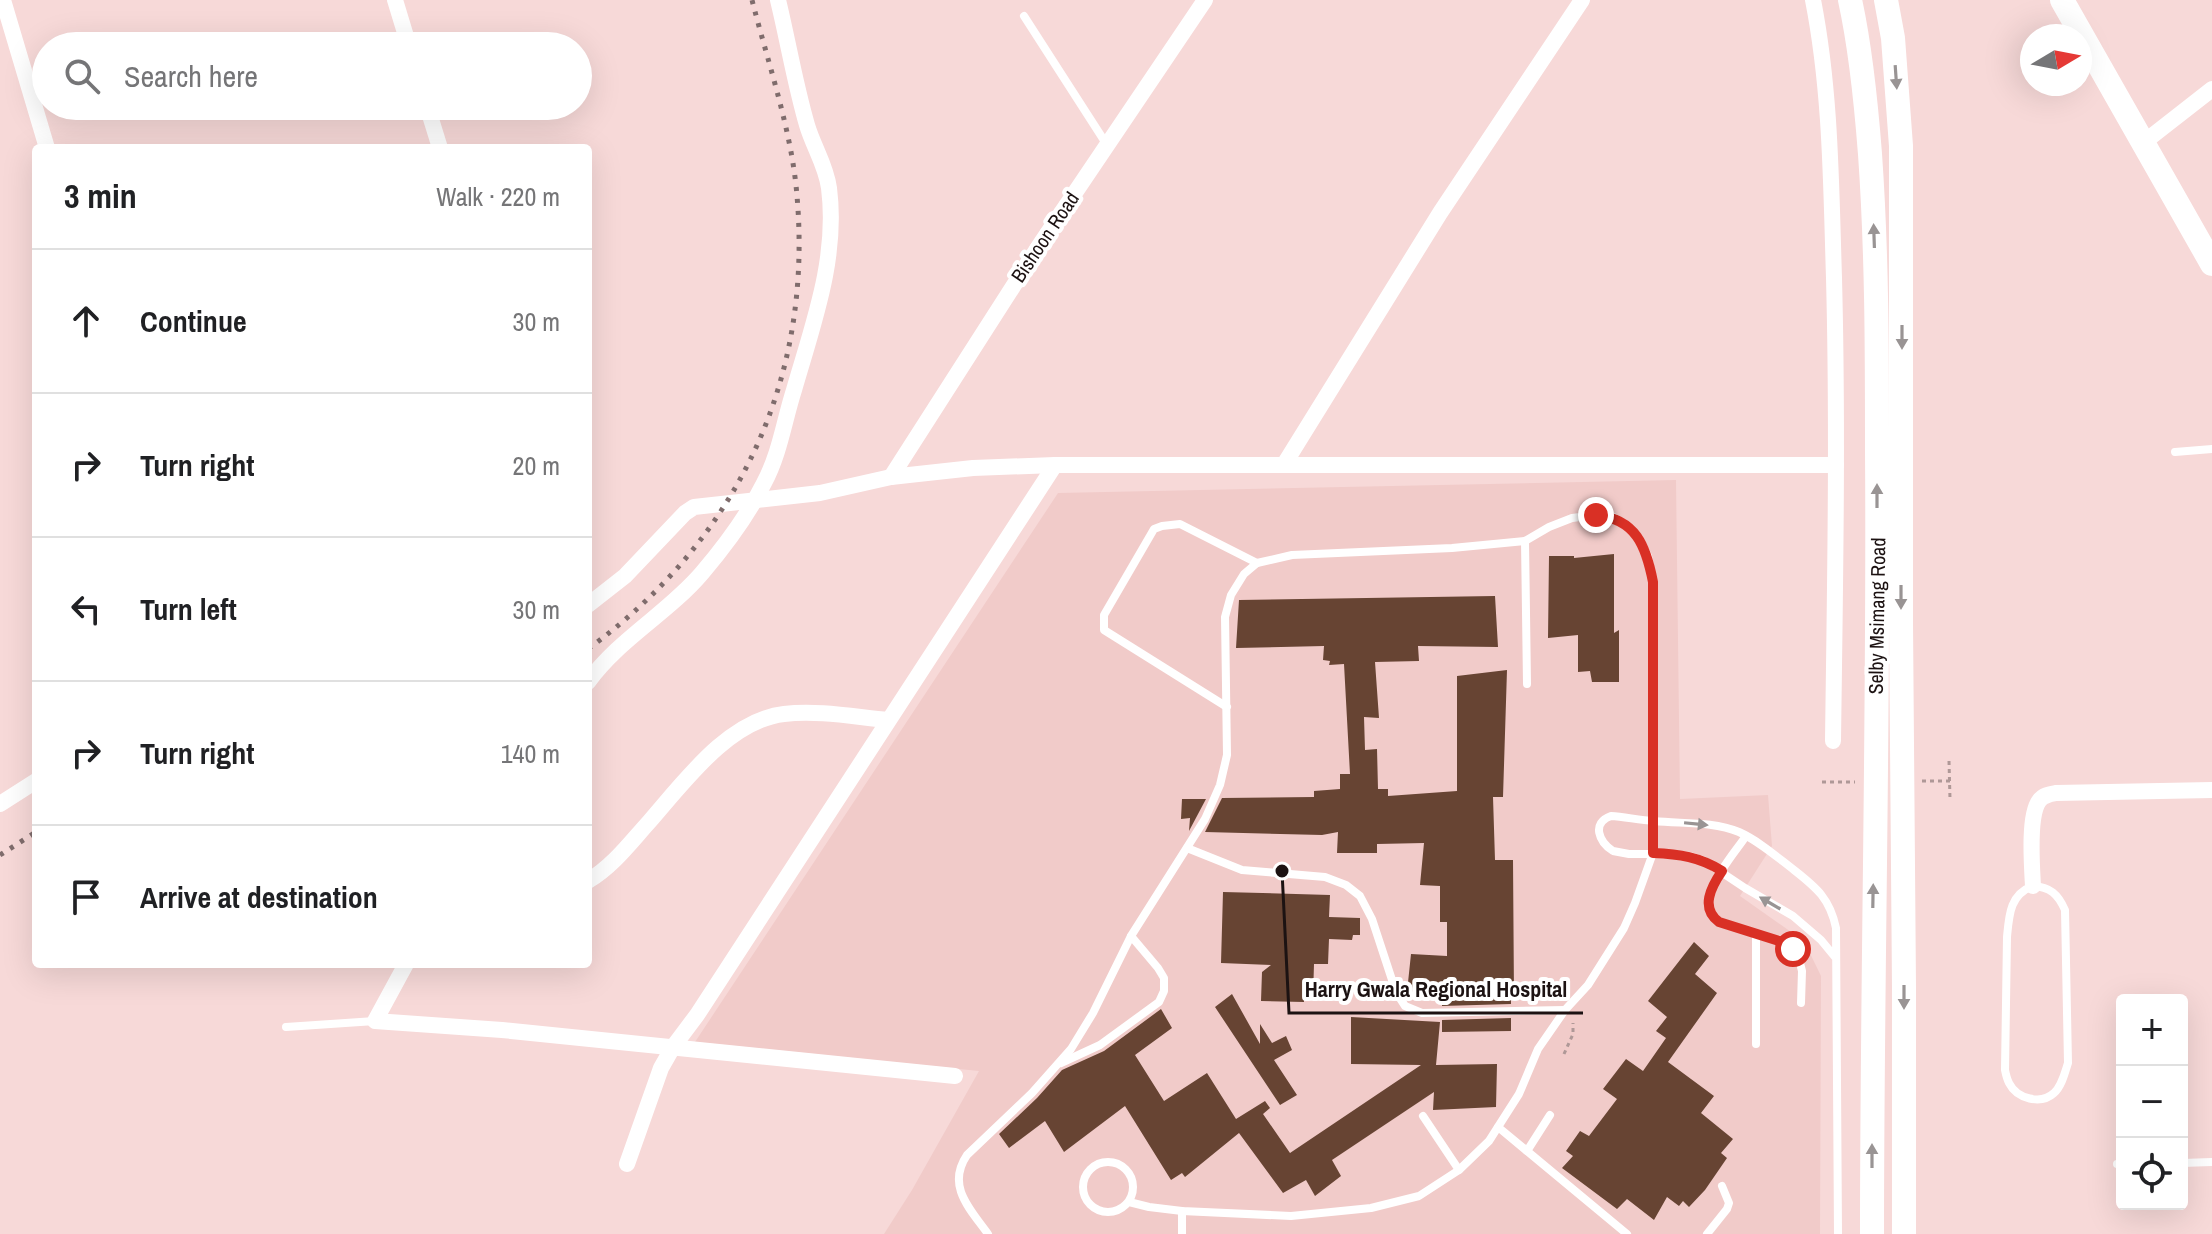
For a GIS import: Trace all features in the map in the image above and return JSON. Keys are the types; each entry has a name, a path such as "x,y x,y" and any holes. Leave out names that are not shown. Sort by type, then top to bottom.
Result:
{"main road":[{"name":"Selby Msimang Road","path":"1850,0 1866,105 1873,197 1876,320 1878,564 1872,1234"},
{"name":"Selby Msimang Road","path":"1886,0 1893,38 1901,146 1904,1234"},
{"path":"2062,0 2212,264"}],"street":[{"path":"3,0 32,98"},
{"path":"395,0 405,32"},
{"path":"592,678 618,649 700,575 754,501 780,445 816,317 829,257 829,190 806,122 778,0"},
{"name":"Bishoon Road","path":"891,477 1039,246 1205,0"},
{"path":"1285,463 1440,213 1582,0"},
{"path":"1813,0 1829,112 1836,374 1833,741"},
{"path":"2143,143 2212,89"},
{"path":"39,120 46,144"},
{"path":"431,120 439,144"},
{"path":"592,602 625,576 694,507 820,493 891,477 973,468 1055,465 1836,465"},
{"path":"627,1164 661,1068 673,1047 697,1015 1055,465"},
{"path":"592,878 614,861 688,778 730,737 747,725 786,714 888,720"},
{"path":"0,804 32,784"},
{"path":"2033,886 2033,823 2039,801 2046,795 2212,790"},
{"path":"404,968 375,1021 502,1030 955,1076"}],"lane":[{"path":"1024,16 1107,145"},
{"path":"2175,452 2212,449"},
{"path":"988,1234 960,1193 960,1166 967,1155 1032,1093 1071,1049 1093,1013 1131,936 1205,819 1220,785 1227,755 1225,617 1231,595 1244,574 1257,563 1292,555 1452,548 1525,541 1572,518 1612,516 1626,525 1639,538 1648,556 1653,582 1653,853 1624,928 1588,985 1538,1049 1519,1094 1489,1141 1459,1170 1419,1196 1371,1208 1291,1216 1182,1211 1129,1202"},
{"path":"1227,707 1104,630 1104,615 1154,529 1162,526 1180,524 1257,563"},
{"path":"1525,541 1527,684"},
{"path":"1835,957 1793,916 1703,860 1690,856 1613,851 1599,837 1603,820 1611,816 1699,823 1736,831 1774,854 1829,903 1836,928 1838,1234"},
{"path":"1746,836 1710,892 1708,900 1713,918 1779,941 1793,949 1802,971 1801,1003"},
{"path":"1187,848 1242,870 1325,877 1346,885 1360,896 1372,919 1396,992 1405,1006 1422,1013 1568,1007"},
{"path":"2033,886 2052,891 2065,910 2068,1063 2055,1093 2041,1100 2019,1094 2009,1085 2005,1070 2009,916 2013,902 2022,890 2033,886"},
{"path":"1756,934 1756,1044"},
{"path":"1055,1066 1100,1045 1159,1002 1164,991 1164,978 1131,936"},
{"path":"286,1027 375,1021"},
{"path":"1527,1151 1550,1115"},
{"path":"1423,1116 1459,1170"},
{"path":"1498,1127 1627,1234"},
{"path":"1111,1161 1124,1166 1132,1176 1134,1190 1129,1202 1119,1210 1106,1212 1093,1207 1085,1197 1083,1184 1088,1171 1098,1163 1111,1161"},
{"path":"2188,1163 2212,1162"},
{"path":"1707,1234 1729,1203 1722,1186"},
{"path":"1182,1211 1182,1234"}],"path":[{"path":"1949,761 1950,799"},
{"path":"1822,782 1846,782"},
{"path":"1564,1054 1573,1034 1568,1007"}],"shaded area":[{"path":"1676,480 1680,799 1768,795 1772,846 1740,896 1804,941 1821,976 1820,1234 884,1234 979,1071 695,1042 1058,493"}],"building":[{"path":"1614,554 1614,633 1619,630 1619,682 1592,682 1590,671 1578,672 1578,635 1548,638 1549,556 1574,558"},
{"path":"1495,596 1498,647 1418,646 1419,661 1375,662 1379,718 1364,717 1365,750 1377,749 1378,789 1388,789 1388,796 1457,791 1457,676 1507,670 1503,797 1493,797 1495,860 1513,860 1514,998 1511,998 1511,1004 1442,1006 1442,990 1407,992 1411,954 1447,956 1447,922 1440,922 1440,886 1420,885 1424,843 1377,844 1377,853 1337,853 1338,832 1322,835 1205,832 1222,798 1314,797 1314,791 1340,789 1340,774 1350,774 1344,664 1329,665 1330,661 1323,660 1324,646 1236,648 1239,600"},
{"path":"1182,799 1206,799 1189,831 1190,818 1181,819"},
{"path":"1223,892 1330,895 1329,917 1360,918 1360,935 1353,935 1352,940 1329,939 1328,964 1314,964 1313,997 1304,997 1304,1002 1261,1001 1262,972 1271,965 1221,963"},
{"path":"1694,942 1709,956 1695,974 1717,993 1668,1062 1714,1096 1701,1113 1733,1139 1721,1153 1727,1158 1689,1207 1683,1201 1679,1206 1667,1197 1654,1220 1627,1199 1617,1209 1562,1168 1573,1156 1566,1151 1580,1131 1589,1136 1617,1099 1603,1089 1626,1059 1643,1071 1666,1038 1656,1031 1667,1017 1648,1001"},
{"path":"1232,994 1260,1044 1260,1024 1272,1043 1286,1036 1292,1050 1274,1060 1297,1095 1280,1105 1215,1007"},
{"path":"1161,1009 1172,1028 1135,1055 1164,1101 1207,1073 1236,1119 1265,1101 1270,1108 1263,1114 1290,1153 1421,1065 1351,1064 1351,1017 1440,1022 1436,1065 1497,1064 1496,1107 1433,1110 1434,1092 1332,1160 1341,1176 1315,1196 1306,1180 1283,1193 1239,1133 1185,1177 1182,1173 1171,1180 1125,1106 1064,1152 1045,1121 1009,1148 999,1134 1062,1070 1104,1051"},
{"path":"1511,1018 1511,1031 1442,1032 1442,1020"}],"railway":[{"path":"592,646 640,606 686,558 724,507 754,451 777,392 792,330 799,264 797,196 785,122 752,0"},
{"path":"0,855 32,835"}],"place":[{"name":"Harry Gwala Regional Hospital","path":"1282,871"}],"route":[{"path":"1596,515 1612,516 1639,538 1648,556 1653,582 1653,853 1690,856 1722,871 1708,900 1713,918 1779,941 1793,949"}]}
